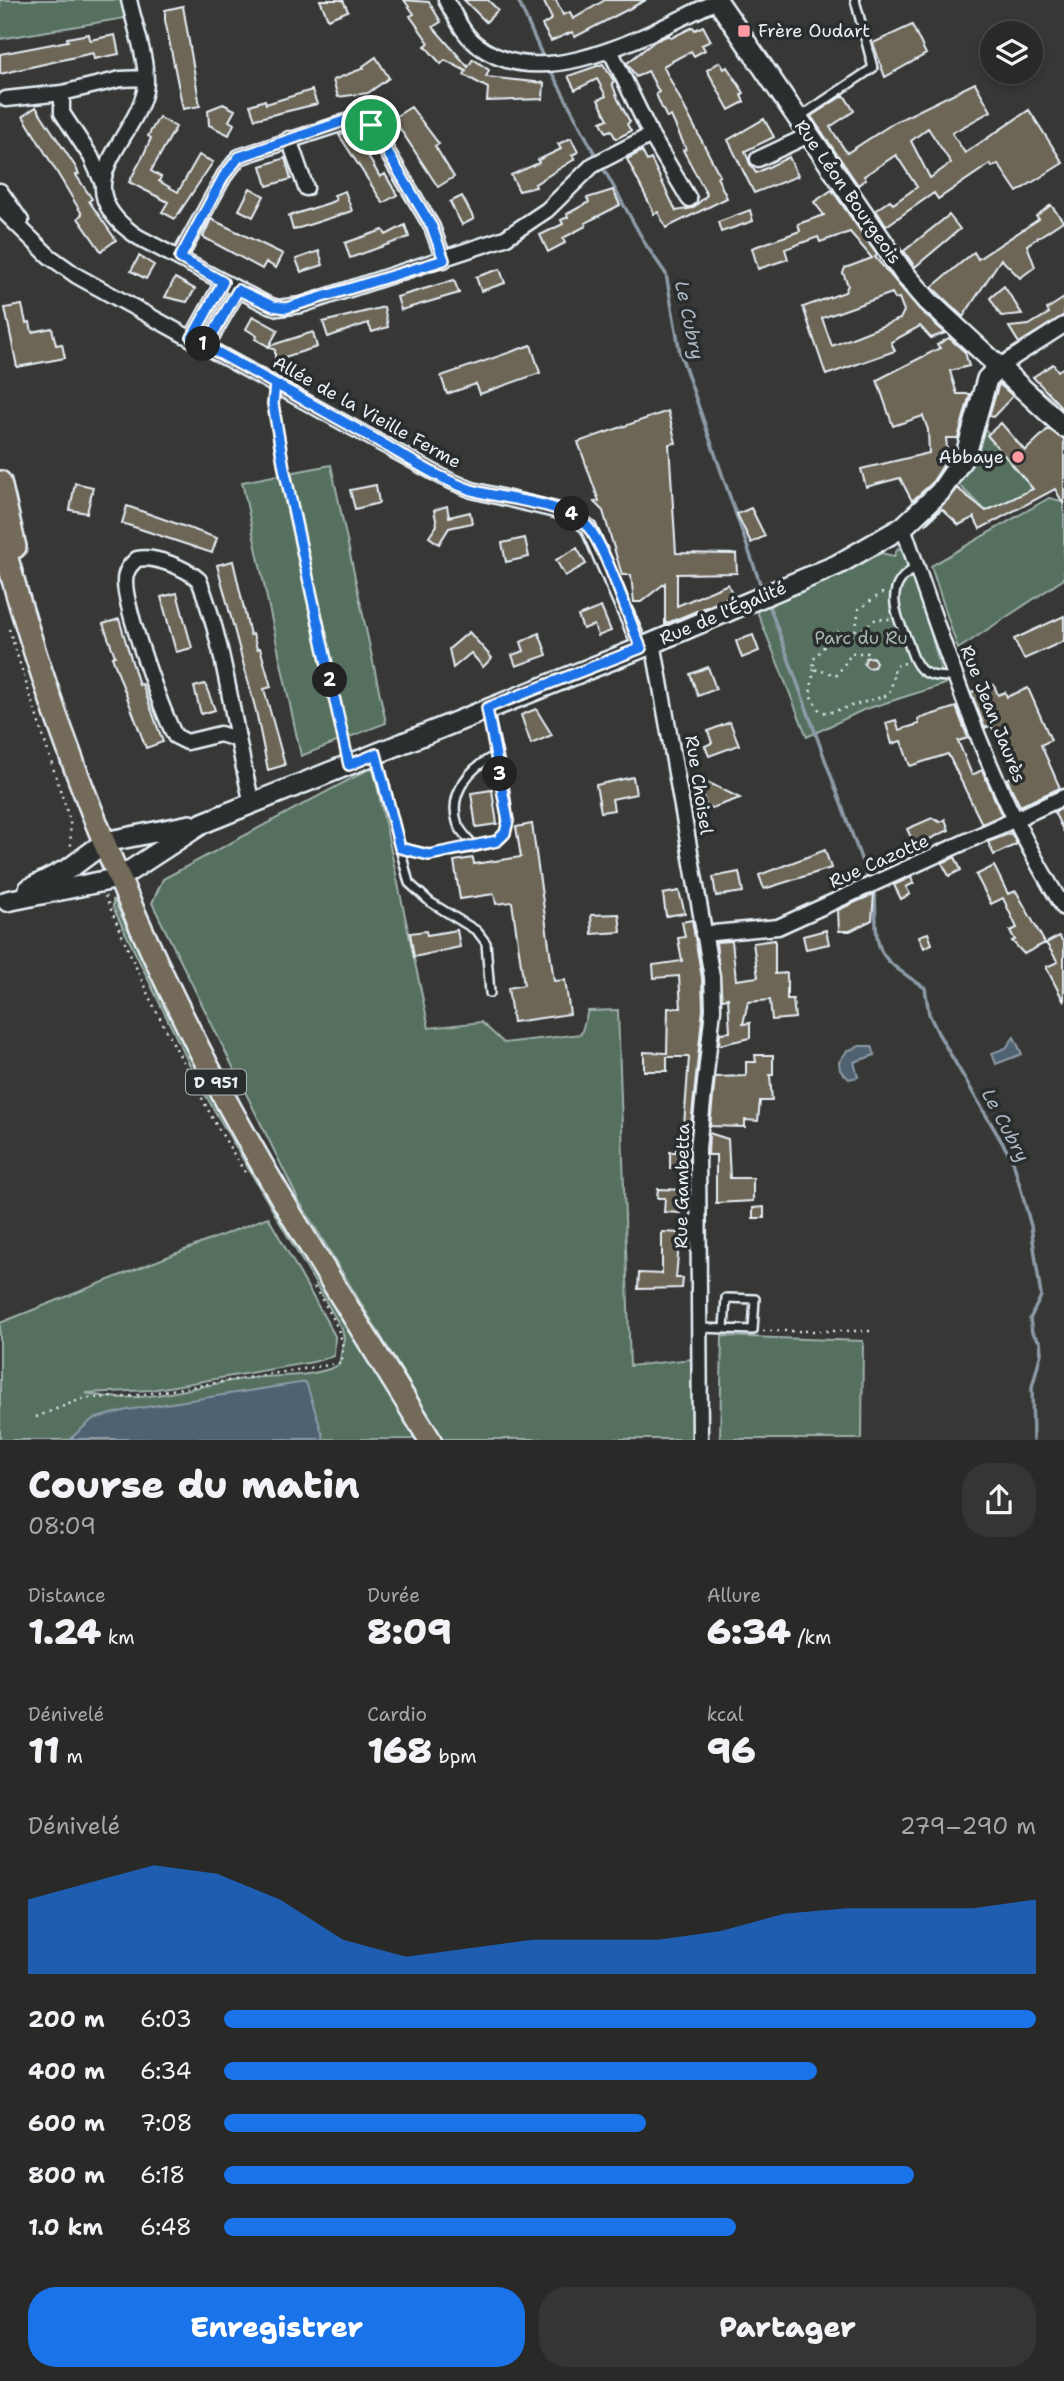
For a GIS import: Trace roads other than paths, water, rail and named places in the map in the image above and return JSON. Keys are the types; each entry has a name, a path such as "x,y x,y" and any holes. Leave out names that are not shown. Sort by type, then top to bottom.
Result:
{"main road":[{"name":"D 951","path":"0,482 51,699"},
{"name":"D 951","path":"0,533 51,699 105,842 110,881 139,927 216,1081 273,1183 429,1440"}],"street":[{"path":"104,185 109,158 141,99 145,78 129,0"},
{"path":"446,0 476,44 526,66 554,64 610,50 717,1"},
{"name":"Rue Léon Bourgeois","path":"717,1 903,272 928,301 1064,427"},
{"path":"610,50 651,135 689,199"},
{"path":"6,99 62,93 121,79 145,78"},
{"path":"62,93 62,113 92,157 104,185 109,206 124,228 238,290 273,306 286,308 498,241 547,210 593,164 651,135"},
{"path":"180,258 236,160 289,138 355,118 367,121 432,227 444,260"},
{"path":"758,159 809,135"},
{"path":"289,138 306,188"},
{"name":"Allée de la Vieille Ferme","path":"0,191 29,234"},
{"name":"Allée de la Vieille Ferme","path":"0,208 49,256 77,276 446,479 472,489 572,514 588,527 647,645"},
{"path":"192,338 223,282"},
{"path":"206,346 238,290"},
{"path":"1000,366 1064,325"},
{"name":"Rue de l'Égalité","path":"110,881 203,823 647,645 836,565 903,527 927,506 960,466 973,436 987,379 1000,366"},
{"name":"Rue Jean Jaurès","path":"903,527 981,744 1045,879 1064,908"},
{"path":"236,740 220,733 187,742 175,736 144,652 126,591 126,571 137,559 155,560 192,573 199,580 233,701 236,740 252,803"},
{"name":"Rue Choisel","path":"647,645 703,934"},
{"name":"Rue Cazotte","path":"703,934 778,927 1064,797"},
{"name":"Rue de l'Égalité","path":"105,842 203,823"},
{"path":"3,902 64,872 105,842"},
{"path":"3,902 110,881"},
{"name":"Rue Gambetta","path":"700,1440 698,1148 713,1009 712,977 703,934"}],"lane":[{"path":"797,119 873,68 855,0"},
{"path":"917,568 900,579 895,590 894,609 897,618 923,671 956,677"},
{"path":"400,848 429,855 497,841 505,833 508,821 487,708"},
{"path":"376,754 409,883 430,902 477,931 486,943 490,993"},
{"path":"474,847 458,825 456,796 464,778 485,760 497,755"},
{"path":"701,1328 724,1329 753,1330 755,1299 726,1298 724,1329"}],"water":[{"path":"1014,1037 1022,1054 996,1064 992,1053 1006,1048"},
{"path":"860,1046 872,1046 875,1055 854,1062 858,1077 849,1079 840,1070 839,1062 847,1051"},
{"path":"306,1382 324,1439 70,1439 93,1419 127,1410"}],"waterway":[{"name":"Le Cubry","path":"518,0 542,55"},
{"name":"Le Cubry","path":"552,73 597,158"},
{"name":"Le Cubry","path":"601,164 646,245 666,274 680,353 762,589"},
{"name":"Le Cubry","path":"769,605 868,878"},
{"name":"Le Cubry","path":"875,892 876,928 881,950 895,967 925,988 929,1014 938,1033 1013,1161 1031,1226 1041,1296 1030,1319 1032,1333 1040,1342 1041,1353 1032,1387 1033,1440"}],"place":[{"name":"Frère Oudart","path":"744,31"},
{"name":"Abbaye","path":"1018,457"}],"park label":[{"name":"Parc du Ru","path":"861,638"}]}
